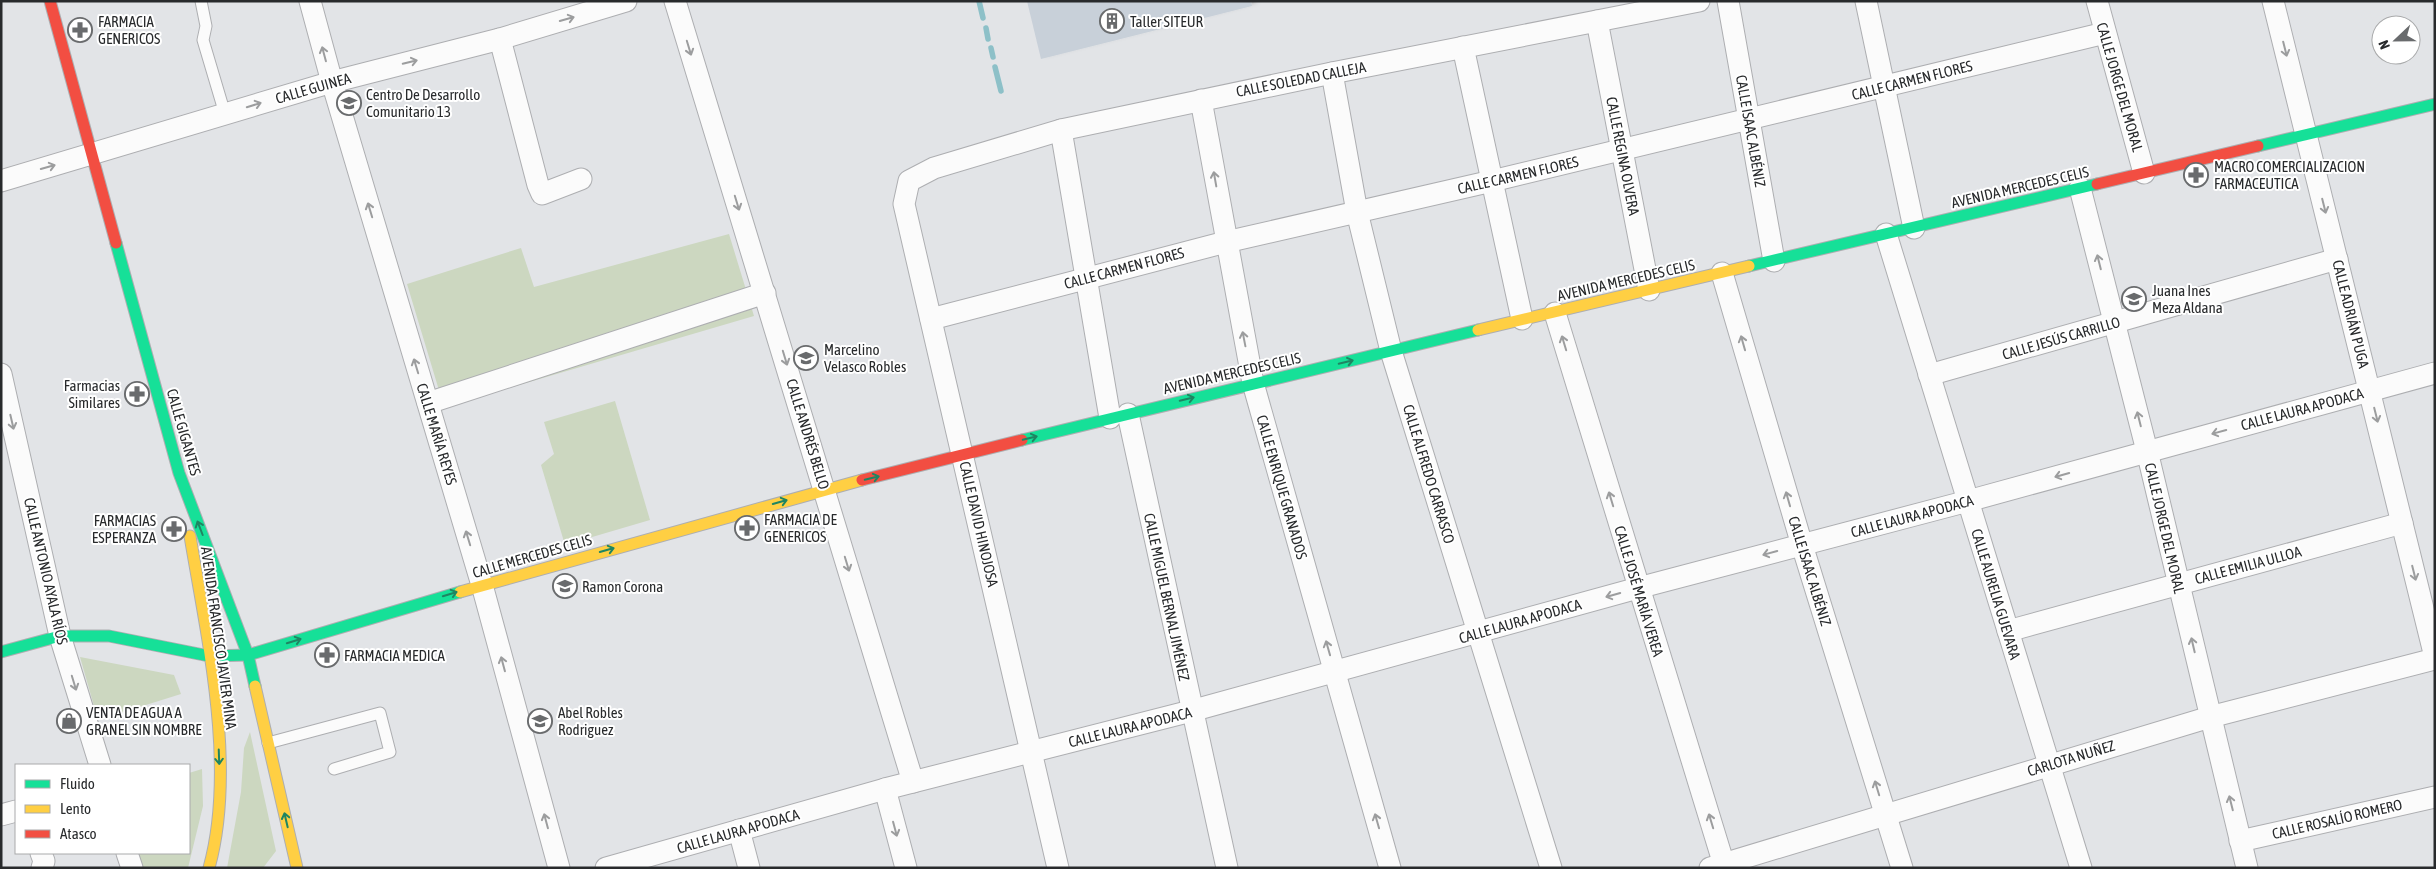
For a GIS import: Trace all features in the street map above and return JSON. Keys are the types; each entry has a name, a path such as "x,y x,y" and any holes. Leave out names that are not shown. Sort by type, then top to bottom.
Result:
{"main road":[{"name":"CALLE GIGANTES","path":"50,1 94,154 179,473 248,655 297,868"},
{"name":"AVENIDA MERCEDES CELIS","path":"825,489 1119,416 2435,104"},
{"name":"AVENIDA FRANCISCO JAVIER MINA","path":"179,473 215,694 220,776 213,855 210,868"},
{"name":"CALLE MERCEDES CELIS","path":"1,652 60,636 109,636 209,656 248,655 482,585 825,489"},
{"path":"282,861 293,850"},
{"path":"213,855 217,868"}],"street":[{"name":"CALLE MARÍA REYES","path":"310,1 332,82 482,585 559,868"},
{"name":"CALLE GUINEA","path":"1,181 332,82 500,39 626,1"},
{"name":"CALLE ANDRÉS BELLO","path":"675,1 913,782"},
{"name":"CALLE SOLEDAD CALLEJA","path":"909,181 934,168 1060,130 1332,73 1699,1"},
{"name":"CALLE ISAAC ALBÉNIZ","path":"1728,1 1774,261"},
{"path":"1866,1 1914,228"},
{"name":"CALLE JORGE DEL MORAL","path":"2096,1 2144,173"},
{"name":"CALLE ADRIÁN PUGA","path":"2273,1 2435,658"},
{"name":"CALLE REGINA OLVERA","path":"1597,21 1649,290"},
{"name":"CALLE CARMEN FLORES","path":"931,319 1226,242 1492,182 2106,33"},
{"path":"500,39 538,185 542,194 581,179"},
{"path":"1463,47 1522,320"},
{"name":"CALLE ALFREDO CARRASCO","path":"1332,73 1357,212 1391,351 1552,868"},
{"name":"CALLE ENRIQUE GRANADOS","path":"1201,100 1253,384 1390,868"},
{"name":"CALLE MIGUEL BERNAL JIMÉNEZ","path":"1060,130 1086,278 1227,868"},
{"name":"CALLE DAVID HINOJOSA","path":"909,181 904,204 1058,868"},
{"name":"CALLE JORGE DEL MORAL","path":"2080,188 2147,451 2247,868"},
{"name":"CALLE AURELIA GUEVARA","path":"1886,234 2081,868"},
{"name":"CALLE JESÚS CARRILLO","path":"1929,375 2114,324 2337,259"},
{"name":"CALLE ISAAC ALBÉNIZ","path":"1722,273 1802,545 1902,868"},
{"path":"428,404 764,293"},
{"name":"CALLE JOSÉ MARÍA VEREA","path":"1555,313 1720,866"},
{"name":"CALLE LAURA APODACA","path":"606,868 885,789 1191,711 2435,373"},
{"name":"CALLE ANTONIO AYALA RÍOS","path":"1,374 60,636 100,764"},
{"name":"CALLE EMILIA ULLOA","path":"2008,631 2402,522"},
{"name":"CARLOTA NUÑEZ","path":"1720,866 2049,764 2210,717 2435,658"},
{"path":"885,789 906,868"},
{"name":"CALLE ROSALÍO ROMERO","path":"2240,841 2435,797"},
{"path":"1,815 15,811"},
{"path":"739,830 749,868"},
{"path":"41,854 44,861 42,868"},
{"path":"127,854 132,868"}],"lane":[{"path":"201,1 206,26 203,40 225,114"},
{"path":"268,742 380,713 390,752 334,769"}],"green space":[{"path":"729,234 754,316 444,407 407,284 521,248 534,287"},
{"path":"615,401 650,520 565,545 541,465 554,454 544,422"},
{"path":"80,657 174,675 181,694 98,720"},
{"path":"250,732 276,851 263,868 227,868 241,792 244,748"},
{"path":"202,769 203,806 188,868 140,868 135,854 190,854 190,773"}],"building":[{"name":"Taller SITEUR","path":"1027,1 1251,1 1252,6 1041,59"}],"waterway":[{"path":"979,1 983,18"},
{"path":"986,28 988,39"},
{"path":"991,48 993,57"},
{"path":"995,67 1001,91"}],"traffic: fast":[{"path":"2258,146 2435,104"},
{"path":"1749,266 2097,184"},
{"path":"116,243 179,473 248,655 255,686"},
{"path":"1022,440 1478,330"},
{"path":"1,652 60,636 109,636 209,656 248,655 460,592"}],"traffic: slow":[{"path":"1478,330 1749,266"},
{"path":"460,592 862,480"},
{"path":"190,536 211,659 220,745 220,788 217,829 209,868"},
{"path":"255,686 297,868"}],"traffic: jam":[{"path":"50,1 116,243"},
{"path":"2097,184 2258,146"},
{"path":"862,480 1022,440"}],"place":[{"name":"Taller SITEUR","path":"1112,21"},
{"name":"FARMACIA GENERICOS","path":"80,30"},
{"name":"Centro De Desarrollo Comunitario 13","path":"349,103"},
{"name":"MACRO COMERCIALIZACION FARMACEUTICA","path":"2196,175"},
{"name":"Juana Ines Meza Aldana","path":"2134,299"},
{"name":"Marcelino Velasco Robles","path":"806,358"},
{"name":"Farmacias Similares","path":"137,394"},
{"name":"FARMACIA DE GENERICOS","path":"747,528"},
{"name":"FARMACIAS ESPERANZA","path":"174,529"},
{"name":"Ramon Corona","path":"565,586"},
{"name":"FARMACIA MEDICA","path":"327,655"},
{"name":"VENTA DE AGUA A GRANEL SIN NOMBRE","path":"69,721"},
{"name":"Abel Robles Rodriguez","path":"540,721"}]}
